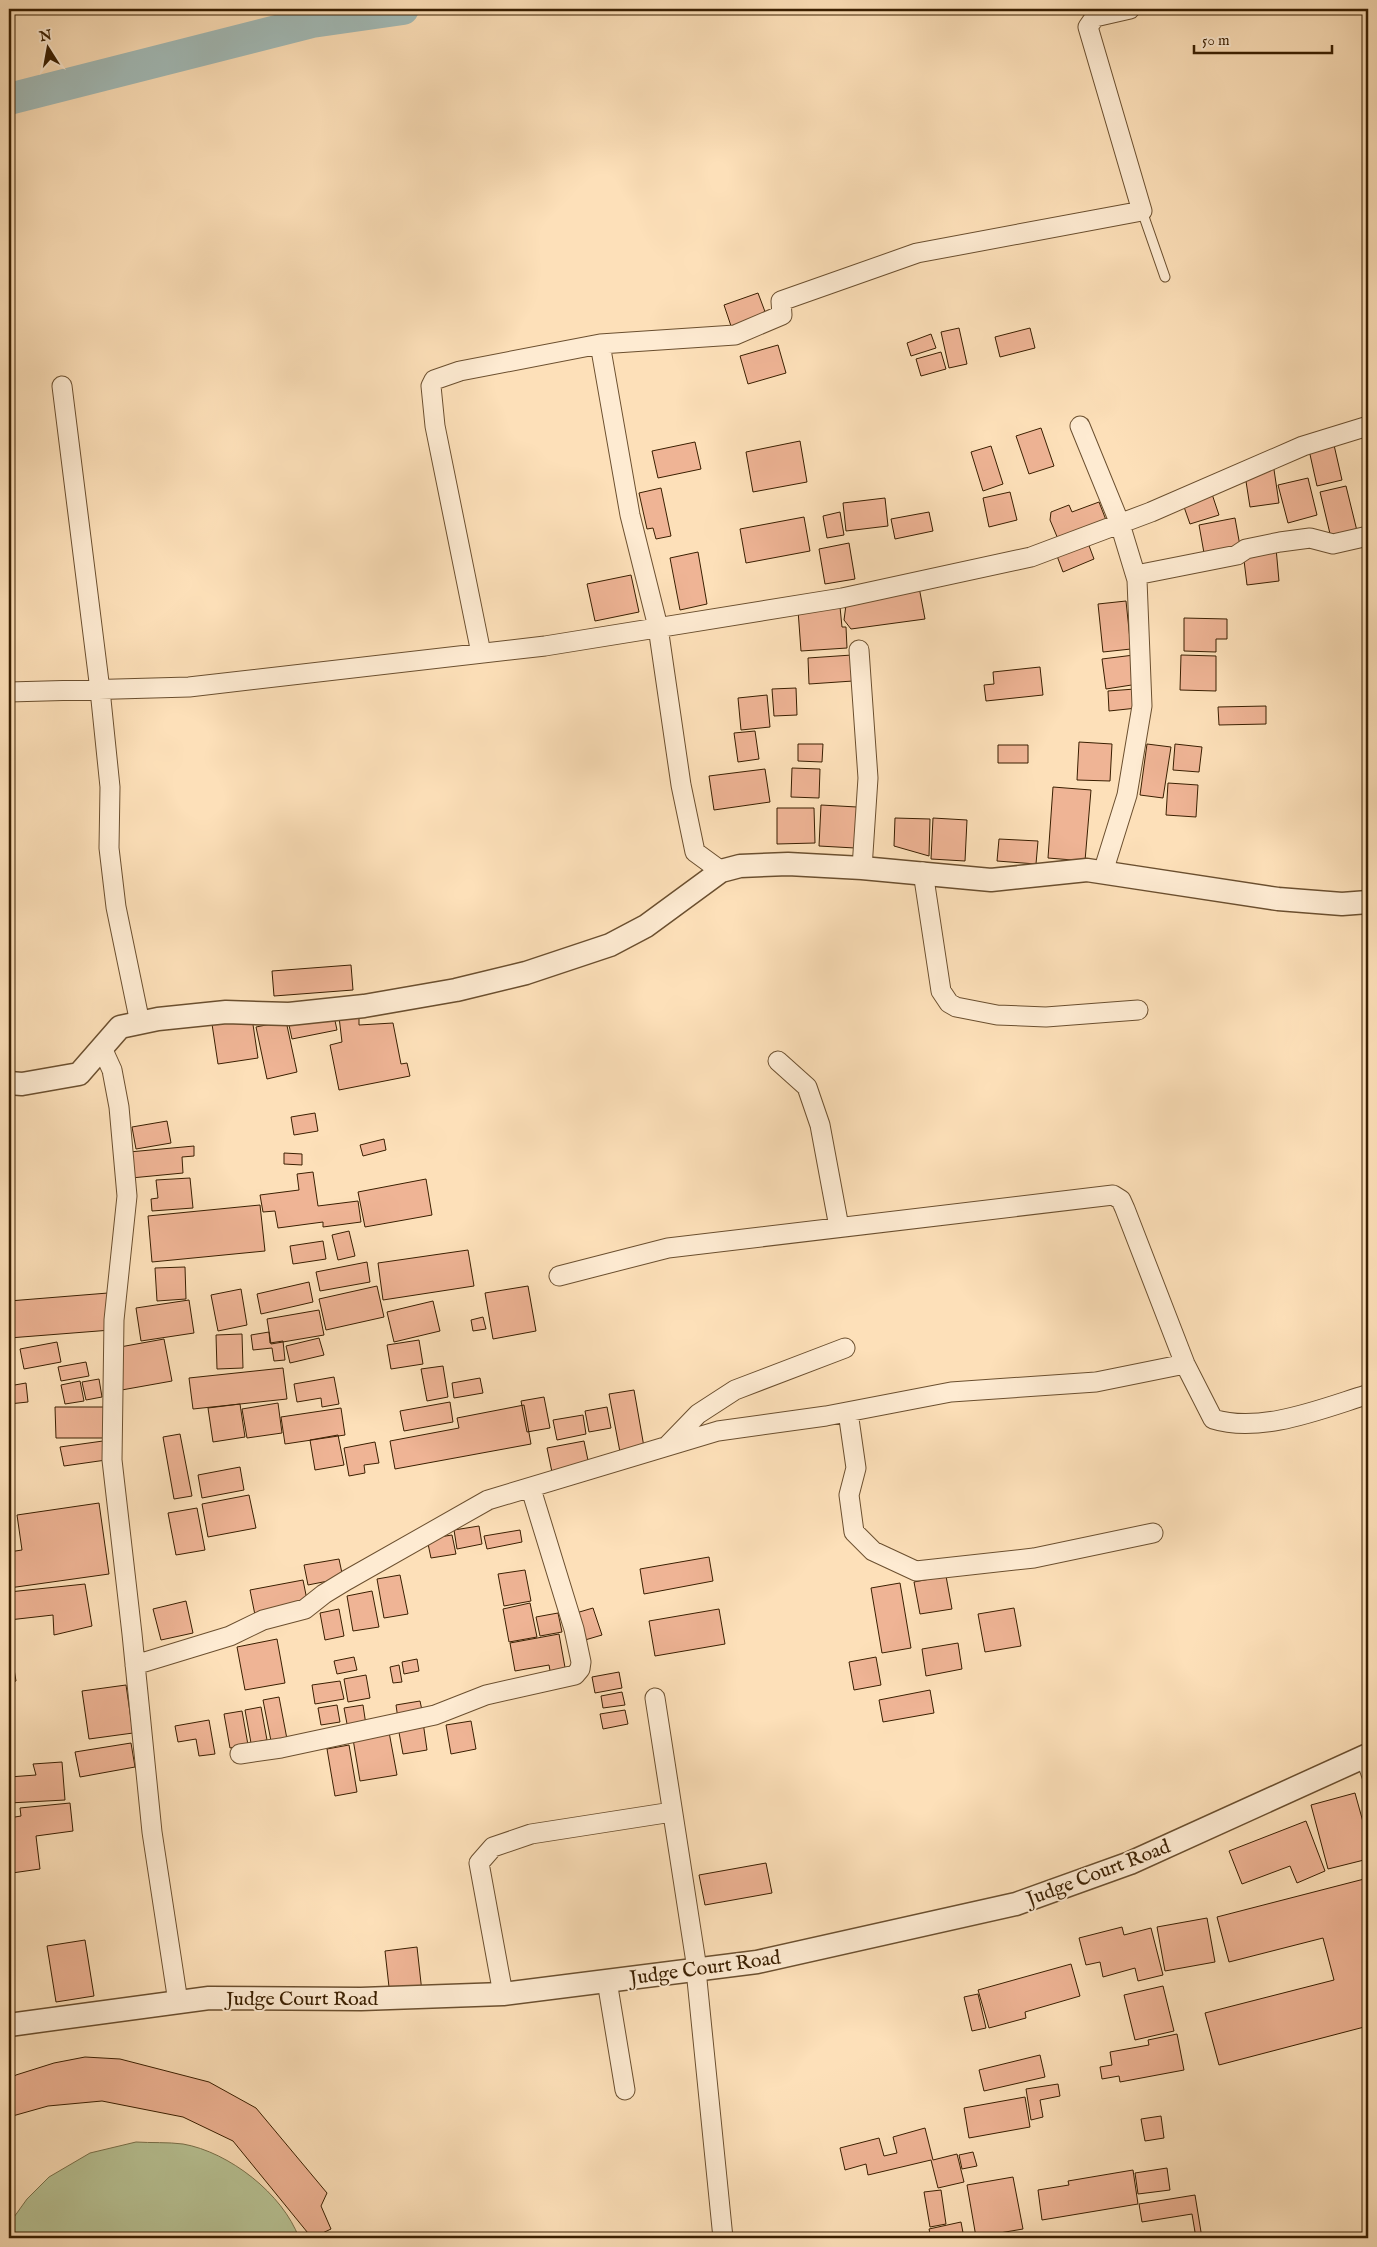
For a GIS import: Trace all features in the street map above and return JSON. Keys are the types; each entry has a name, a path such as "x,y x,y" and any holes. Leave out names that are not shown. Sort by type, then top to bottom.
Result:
{"street":[{"path":"481,653 435,426 431,386 434,380 460,371 600,344 735,335 782,315 781,301 917,253 1142,211 1088,27 1095,17 1130,9"},
{"path":"600,344 630,515 658,627 681,785 695,852 721,871"},
{"path":"62,386 100,690 110,787 109,848 116,907 140,1023"},
{"path":"1080,426 1120,524 1136,575 1142,706 1127,795 1103,872"},
{"path":"9,692 189,687 545,646 842,598 1031,557 1120,524 1303,446 1368,426"},
{"path":"1136,575 1237,554 1246,549 1280,542 1310,538 1333,544 1368,536"},
{"path":"859,650 868,778 862,868"},
{"path":"9,1083 22,1084 79,1074 120,1027 226,1012 289,1014 364,1006 456,990 526,973 610,945 646,926 721,871 754,864 924,872 991,880 1068,871 1103,872 1278,899 1342,904 1368,902"},
{"path":"924,872 941,991 948,1003 956,1007 997,1014 1046,1017 1138,1010"},
{"path":"102,1048 112,1070 119,1107 127,1196 114,1320 112,1460 136,1664 152,1832 178,2002"},
{"path":"778,1061 807,1088 820,1125 839,1227"},
{"path":"559,1276 668,1248 1113,1195 1121,1200 1185,1364 1213,1419 1224,1422 1280,1421 1366,1395"},
{"path":"668,1446 698,1414 735,1390 845,1348"},
{"path":"136,1664 230,1636 263,1620 305,1609 324,1594 347,1580 488,1500 531,1489 718,1431 848,1412 950,1392 1096,1382 1185,1364"},
{"path":"848,1412 856,1468 849,1495 854,1532 874,1552 916,1571 1034,1558 1153,1532"},
{"path":"240,1754 281,1748 436,1715 486,1695 575,1675 580,1669 581,1662 574,1629 531,1489"},
{"path":"655,1698 697,1969 723,2238"},
{"name":"Judge Court Road","path":"9,2025 208,1998 362,1999 504,1994 757,1962 1016,1904 1130,1863 1365,1757"},
{"path":"504,1994 479,1863 493,1847 531,1834 672,1812"},
{"path":"607,1981 625,2090"}],"lane":[{"path":"1142,211 1165,277"},
{"path":"1365,1757 1368,1780"}],"green space":[{"path":"136,2142 183,2144 218,2156 236,2166 252,2177 281,2206 299,2238 9,2238 9,2224 27,2199 49,2177 90,2153"}],"building":[{"path":"758,293 767,317 732,329 724,305"},
{"path":"959,328 967,364 949,368 941,332"},
{"path":"1030,328 1035,348 1000,357 995,337"},
{"path":"931,334 936,348 911,356 907,343"},
{"path":"778,345 786,373 748,384 740,356"},
{"path":"941,352 946,369 921,376 916,359"},
{"path":"1041,428 1054,466 1029,474 1016,436"},
{"path":"800,441 807,482 753,492 746,452"},
{"path":"695,442 701,469 658,478 652,451"},
{"path":"1334,445 1342,480 1317,486 1309,450"},
{"path":"991,446 1003,484 983,491 971,452"},
{"path":"1273,463 1279,503 1250,507 1245,475"},
{"path":"1308,478 1317,515 1288,523 1278,485"},
{"path":"1346,486 1358,535 1332,542 1320,492"},
{"path":"661,488 671,536 656,539 653,528 647,529 639,493"},
{"path":"1010,492 1017,520 989,527 983,498"},
{"path":"1212,494 1219,515 1190,524 1183,504"},
{"path":"885,498 888,526 846,531 843,503"},
{"path":"1099,502 1106,520 1058,539 1050,520 1051,512 1069,505 1072,512"},
{"path":"840,512 844,535 827,538 823,516"},
{"path":"929,512 933,531 895,539 891,519"},
{"path":"804,517 810,551 746,563 740,529"},
{"path":"1235,518 1240,546 1204,553 1199,525"},
{"path":"849,543 855,579 825,584 819,549"},
{"path":"1088,543 1094,559 1063,572 1057,556"},
{"path":"1276,548 1279,581 1247,585 1243,552"},
{"path":"698,552 707,604 680,610 670,558"},
{"path":"631,575 639,612 595,621 587,584"},
{"path":"919,587 925,619 851,629 844,620 846,605"},
{"path":"1126,601 1131,649 1103,652 1098,604"},
{"path":"840,607 842,627 846,627 847,648 801,651 798,610"},
{"path":"1184,618 1227,619 1227,639 1216,639 1216,652 1184,651"},
{"path":"852,655 853,681 809,684 808,658"},
{"path":"1134,655 1138,684 1106,689 1102,659"},
{"path":"1181,655 1216,656 1216,691 1180,690"},
{"path":"1040,667 1043,695 986,701 984,685 994,684 993,672"},
{"path":"796,688 797,715 774,716 772,689"},
{"path":"1135,689 1137,708 1109,711 1108,691"},
{"path":"767,695 770,727 741,730 738,698"},
{"path":"1266,706 1266,724 1219,725 1218,707"},
{"path":"755,731 759,759 738,762 734,733"},
{"path":"1079,742 1112,744 1110,781 1077,780"},
{"path":"798,744 823,744 822,762 798,761"},
{"path":"1147,744 1171,747 1163,798 1140,795"},
{"path":"1175,744 1202,747 1199,772 1173,770"},
{"path":"998,745 1028,745 1028,763 998,763"},
{"path":"792,768 820,769 819,798 791,797"},
{"path":"765,769 770,802 714,810 709,776"},
{"path":"1168,783 1198,785 1196,817 1166,815"},
{"path":"1053,787 1091,790 1085,861 1048,858"},
{"path":"821,805 857,807 855,848 819,846"},
{"path":"777,808 814,808 815,843 777,844"},
{"path":"895,818 930,819 929,856 894,846"},
{"path":"933,818 967,820 965,861 931,859"},
{"path":"999,839 1038,841 1036,864 997,861"},
{"path":"351,965 353,990 274,996 272,971"},
{"path":"334,1016 337,1030 292,1039 289,1025"},
{"path":"359,1016 359,1025 393,1023 401,1064 407,1063 410,1076 339,1090 330,1045 342,1042 339,1017"},
{"path":"252,1018 258,1058 218,1064 212,1024"},
{"path":"286,1021 297,1072 267,1079 256,1027"},
{"path":"315,1113 318,1131 294,1135 291,1117"},
{"path":"167,1121 171,1143 136,1149 132,1127"},
{"path":"384,1139 386,1150 363,1156 360,1145"},
{"path":"194,1146 194,1156 182,1157 183,1173 131,1178 129,1152"},
{"path":"284,1153 302,1154 302,1165 284,1164"},
{"path":"313,1172 318,1206 358,1201 361,1222 323,1227 323,1222 278,1228 275,1211 263,1212 260,1195 299,1190 297,1174"},
{"path":"190,1178 193,1208 152,1211 151,1199 158,1198 156,1180"},
{"path":"426,1179 432,1215 365,1227 358,1192"},
{"path":"260,1205 265,1251 152,1262 148,1216"},
{"path":"349,1231 355,1256 338,1260 332,1235"},
{"path":"323,1241 326,1259 293,1264 290,1246"},
{"path":"468,1250 474,1286 383,1300 378,1263"},
{"path":"367,1262 370,1282 320,1291 316,1272"},
{"path":"185,1267 186,1299 157,1301 155,1268"},
{"path":"309,1282 313,1302 261,1314 257,1294"},
{"path":"377,1286 384,1317 326,1330 319,1299"},
{"path":"528,1286 536,1331 493,1339 485,1293"},
{"path":"241,1289 247,1325 218,1331 211,1295"},
{"path":"108,1293 111,1330 9,1338 9,1301"},
{"path":"189,1300 194,1333 141,1341 136,1308"},
{"path":"433,1301 440,1331 394,1342 387,1312"},
{"path":"319,1310 324,1335 271,1344 267,1319"},
{"path":"483,1317 486,1329 473,1331 471,1320"},
{"path":"269,1332 270,1343 283,1341 285,1360 274,1361 272,1348 253,1350 251,1335"},
{"path":"242,1334 243,1368 217,1369 216,1335"},
{"path":"319,1338 324,1355 290,1363 286,1346"},
{"path":"164,1339 172,1381 116,1391 109,1349"},
{"path":"419,1340 423,1364 391,1369 387,1345"},
{"path":"57,1342 61,1362 24,1369 20,1349"},
{"path":"86,1362 89,1376 61,1381 58,1367"},
{"path":"443,1366 448,1397 427,1401 421,1369"},
{"path":"283,1368 287,1399 193,1409 189,1378"},
{"path":"334,1377 339,1404 322,1407 321,1398 297,1402 294,1384"},
{"path":"480,1378 483,1393 454,1398 452,1383"},
{"path":"99,1379 102,1397 86,1400 82,1382"},
{"path":"80,1381 84,1401 65,1404 61,1385"},
{"path":"26,1383 28,1402 9,1404 9,1386"},
{"path":"634,1390 644,1447 620,1452 609,1394"},
{"path":"544,1397 550,1428 527,1432 521,1401"},
{"path":"450,1402 453,1422 404,1431 400,1411"},
{"path":"278,1403 282,1433 247,1438 242,1409"},
{"path":"240,1404 245,1437 213,1442 208,1408"},
{"path":"524,1405 531,1444 395,1469 390,1441 459,1428 457,1418"},
{"path":"55,1407 106,1407 106,1438 56,1438"},
{"path":"607,1407 611,1428 589,1432 585,1411"},
{"path":"341,1408 345,1435 285,1444 281,1417"},
{"path":"583,1415 586,1434 557,1440 553,1420"},
{"path":"180,1434 192,1496 174,1499 163,1437"},
{"path":"338,1435 344,1465 315,1470 310,1440"},
{"path":"103,1441 106,1460 64,1466 60,1447"},
{"path":"584,1441 590,1470 553,1477 547,1448"},
{"path":"375,1442 379,1463 364,1465 365,1473 349,1476 344,1448"},
{"path":"240,1467 244,1490 202,1498 198,1475"},
{"path":"249,1495 256,1528 208,1537 202,1504"},
{"path":"99,1503 109,1574 9,1588 9,1552 22,1550 17,1515"},
{"path":"197,1508 205,1550 176,1555 168,1513"},
{"path":"479,1526 482,1544 457,1549 454,1530"},
{"path":"520,1530 522,1542 487,1549 484,1536"},
{"path":"452,1535 456,1554 431,1558 427,1539"},
{"path":"709,1557 713,1581 644,1594 640,1569"},
{"path":"339,1559 343,1578 308,1585 304,1565"},
{"path":"525,1570 531,1601 504,1606 498,1574"},
{"path":"400,1575 408,1614 384,1618 377,1579"},
{"path":"946,1576 952,1609 920,1614 914,1582"},
{"path":"303,1580 308,1605 255,1615 250,1590"},
{"path":"900,1583 911,1648 882,1653 871,1588"},
{"path":"85,1584 92,1626 54,1635 53,1615 9,1620 9,1592"},
{"path":"372,1591 379,1627 353,1631 347,1596"},
{"path":"186,1601 193,1633 161,1640 153,1609"},
{"path":"530,1603 537,1637 509,1642 503,1609"},
{"path":"593,1608 602,1635 585,1640 576,1613"},
{"path":"1014,1608 1021,1646 985,1652 978,1614"},
{"path":"339,1609 344,1636 325,1640 320,1613"},
{"path":"719,1609 725,1644 655,1656 649,1621"},
{"path":"558,1613 562,1632 540,1636 536,1617"},
{"path":"559,1634 566,1673 551,1676 549,1665 515,1671 510,1643"},
{"path":"277,1639 285,1683 245,1690 237,1647"},
{"path":"958,1643 962,1669 926,1676 922,1649"},
{"path":"12,1657 16,1681 9,1683 9,1658"},
{"path":"354,1657 357,1670 337,1674 334,1661"},
{"path":"876,1657 881,1685 854,1690 849,1662"},
{"path":"417,1659 419,1671 404,1674 402,1662"},
{"path":"399,1665 402,1682 393,1683 390,1667"},
{"path":"619,1672 622,1688 595,1693 592,1677"},
{"path":"366,1675 370,1698 348,1702 344,1679"},
{"path":"340,1681 344,1699 315,1704 312,1685"},
{"path":"126,1685 133,1733 89,1739 82,1691"},
{"path":"930,1690 934,1713 883,1722 879,1700"},
{"path":"622,1692 625,1705 603,1708 601,1696"},
{"path":"279,1697 287,1739 271,1741 263,1700"},
{"path":"420,1701 423,1715 398,1719 396,1705"},
{"path":"337,1705 340,1722 321,1725 318,1708"},
{"path":"363,1705 366,1725 348,1729 344,1708"},
{"path":"261,1707 267,1740 251,1743 245,1710"},
{"path":"625,1710 628,1724 603,1729 600,1714"},
{"path":"242,1711 248,1745 230,1748 224,1714"},
{"path":"209,1720 215,1754 199,1756 196,1739 178,1742 175,1726"},
{"path":"471,1721 476,1749 451,1754 446,1725"},
{"path":"423,1722 427,1750 403,1754 398,1727"},
{"path":"389,1732 397,1775 360,1781 353,1739"},
{"path":"131,1743 135,1767 80,1777 75,1752"},
{"path":"349,1745 357,1792 335,1796 327,1749"},
{"path":"62,1762 65,1800 9,1803 9,1777 36,1775 33,1764"},
{"path":"1355,1793 1368,1840 1368,1859 1328,1869 1311,1805"},
{"path":"70,1803 73,1831 36,1836 40,1869 12,1873 13,1877 9,1877 9,1818 21,1816 20,1808"},
{"path":"1306,1821 1325,1871 1297,1883 1290,1866 1242,1884 1229,1851"},
{"path":"766,1863 772,1893 705,1905 699,1875"},
{"path":"1368,1878 1368,2026 1219,2065 1205,2013 1334,1980 1323,1938 1229,1962 1217,1917"},
{"path":"1207,1918 1215,1962 1165,1971 1157,1927"},
{"path":"1122,1927 1124,1935 1151,1928 1163,1975 1138,1981 1135,1968 1103,1977 1100,1962 1086,1965 1079,1938"},
{"path":"85,1940 94,1996 56,2002 47,1946"},
{"path":"417,1947 422,1992 390,1996 385,1951"},
{"path":"1071,1964 1080,1996 1025,2012 1026,2018 989,2028 978,1990"},
{"path":"1163,1986 1174,2031 1135,2040 1124,1995"},
{"path":"978,1994 986,2028 972,2031 964,1997"},
{"path":"1177,2034 1184,2070 1120,2082 1119,2076 1102,2079 1100,2067 1112,2065 1110,2052 1149,2045 1148,2040"},
{"path":"1040,2055 1045,2077 984,2091 979,2070"},
{"path":"85,2057 120,2059 209,2082 256,2108 327,2193 321,2206 331,2229 312,2238 233,2141 183,2117 102,2101 48,2106 9,2117 9,2080 16,2075 54,2063"},
{"path":"1058,2084 1060,2096 1040,2100 1043,2117 1031,2120 1026,2089"},
{"path":"1025,2097 1030,2127 969,2138 964,2108"},
{"path":"1161,2116 1164,2138 1145,2141 1141,2119"},
{"path":"925,2128 933,2160 957,2154 964,2182 938,2188 931,2160 868,2175 866,2164 845,2170 840,2148 879,2138 884,2156 897,2153 893,2137"},
{"path":"973,2152 977,2166 962,2169 959,2155"},
{"path":"1167,2168 1170,2190 1138,2194 1135,2173"},
{"path":"1133,2170 1138,2204 1042,2220 1038,2190 1069,2185 1068,2181"},
{"path":"1013,2177 1023,2229 976,2237 967,2185"},
{"path":"941,2190 946,2224 930,2227 924,2192"},
{"path":"1195,2195 1202,2238 1196,2238 1192,2214 1142,2222 1139,2204"},
{"path":"961,2222 964,2238 931,2238 929,2229"}],"waterway":[{"path":"9,99 312,22 403,9"}]}
